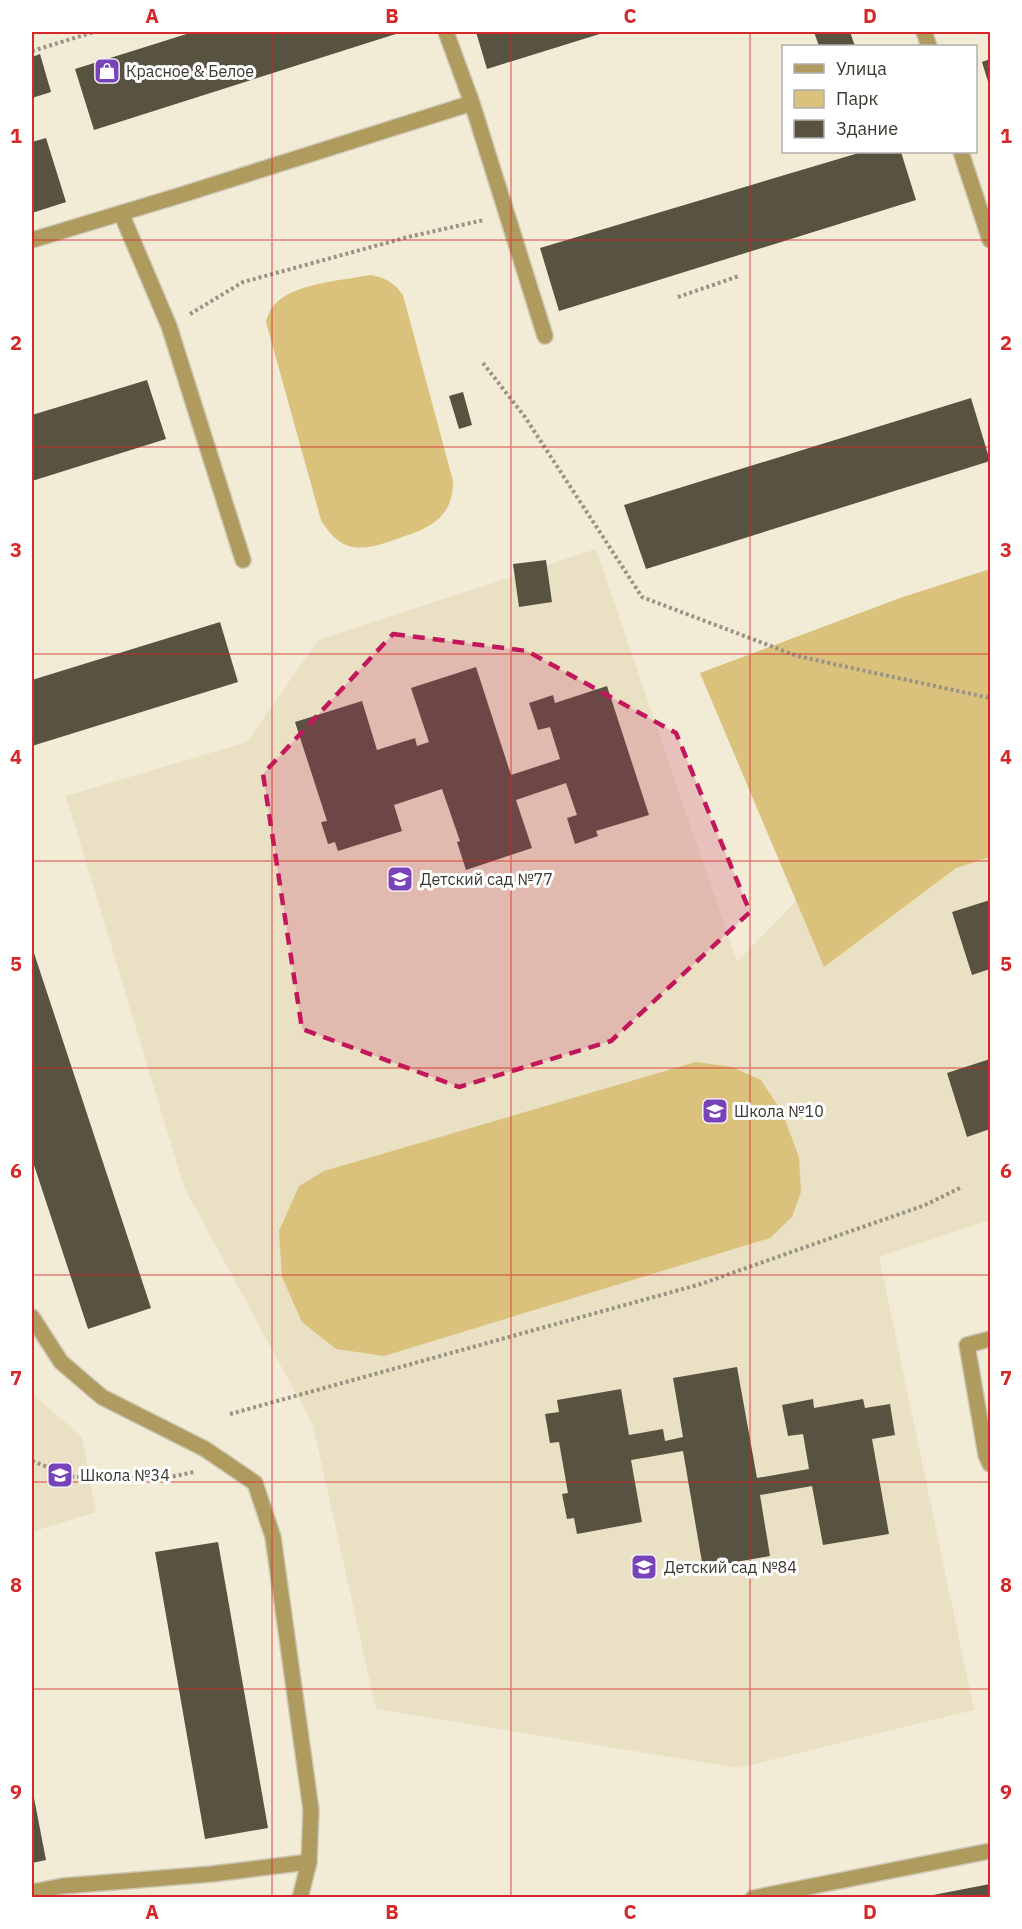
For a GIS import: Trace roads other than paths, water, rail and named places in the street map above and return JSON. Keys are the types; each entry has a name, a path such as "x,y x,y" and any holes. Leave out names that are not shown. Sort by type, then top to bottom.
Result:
{"street":[{"path":"446,32 472,103 545,336"},
{"path":"32,240 472,103"},
{"path":"962,153 990,240"},
{"path":"121,213 169,326 243,560"},
{"path":"32,1317 61,1362 102,1397 205,1449 255,1483 273,1537 311,1810 309,1862 300,1898"},
{"path":"990,1339 967,1345 986,1455 990,1464"},
{"path":"753,1898 990,1851"},
{"path":"32,1892 63,1886 212,1874 309,1862"}],"place":[{"name":"Красное & Белое","path":"107,71"},
{"name":"Детский сад №77","path":"400,879"},
{"name":"Школа №10","path":"715,1111"},
{"name":"Школа №34","path":"60,1475"},
{"name":"Детский сад №84","path":"644,1567"}]}
